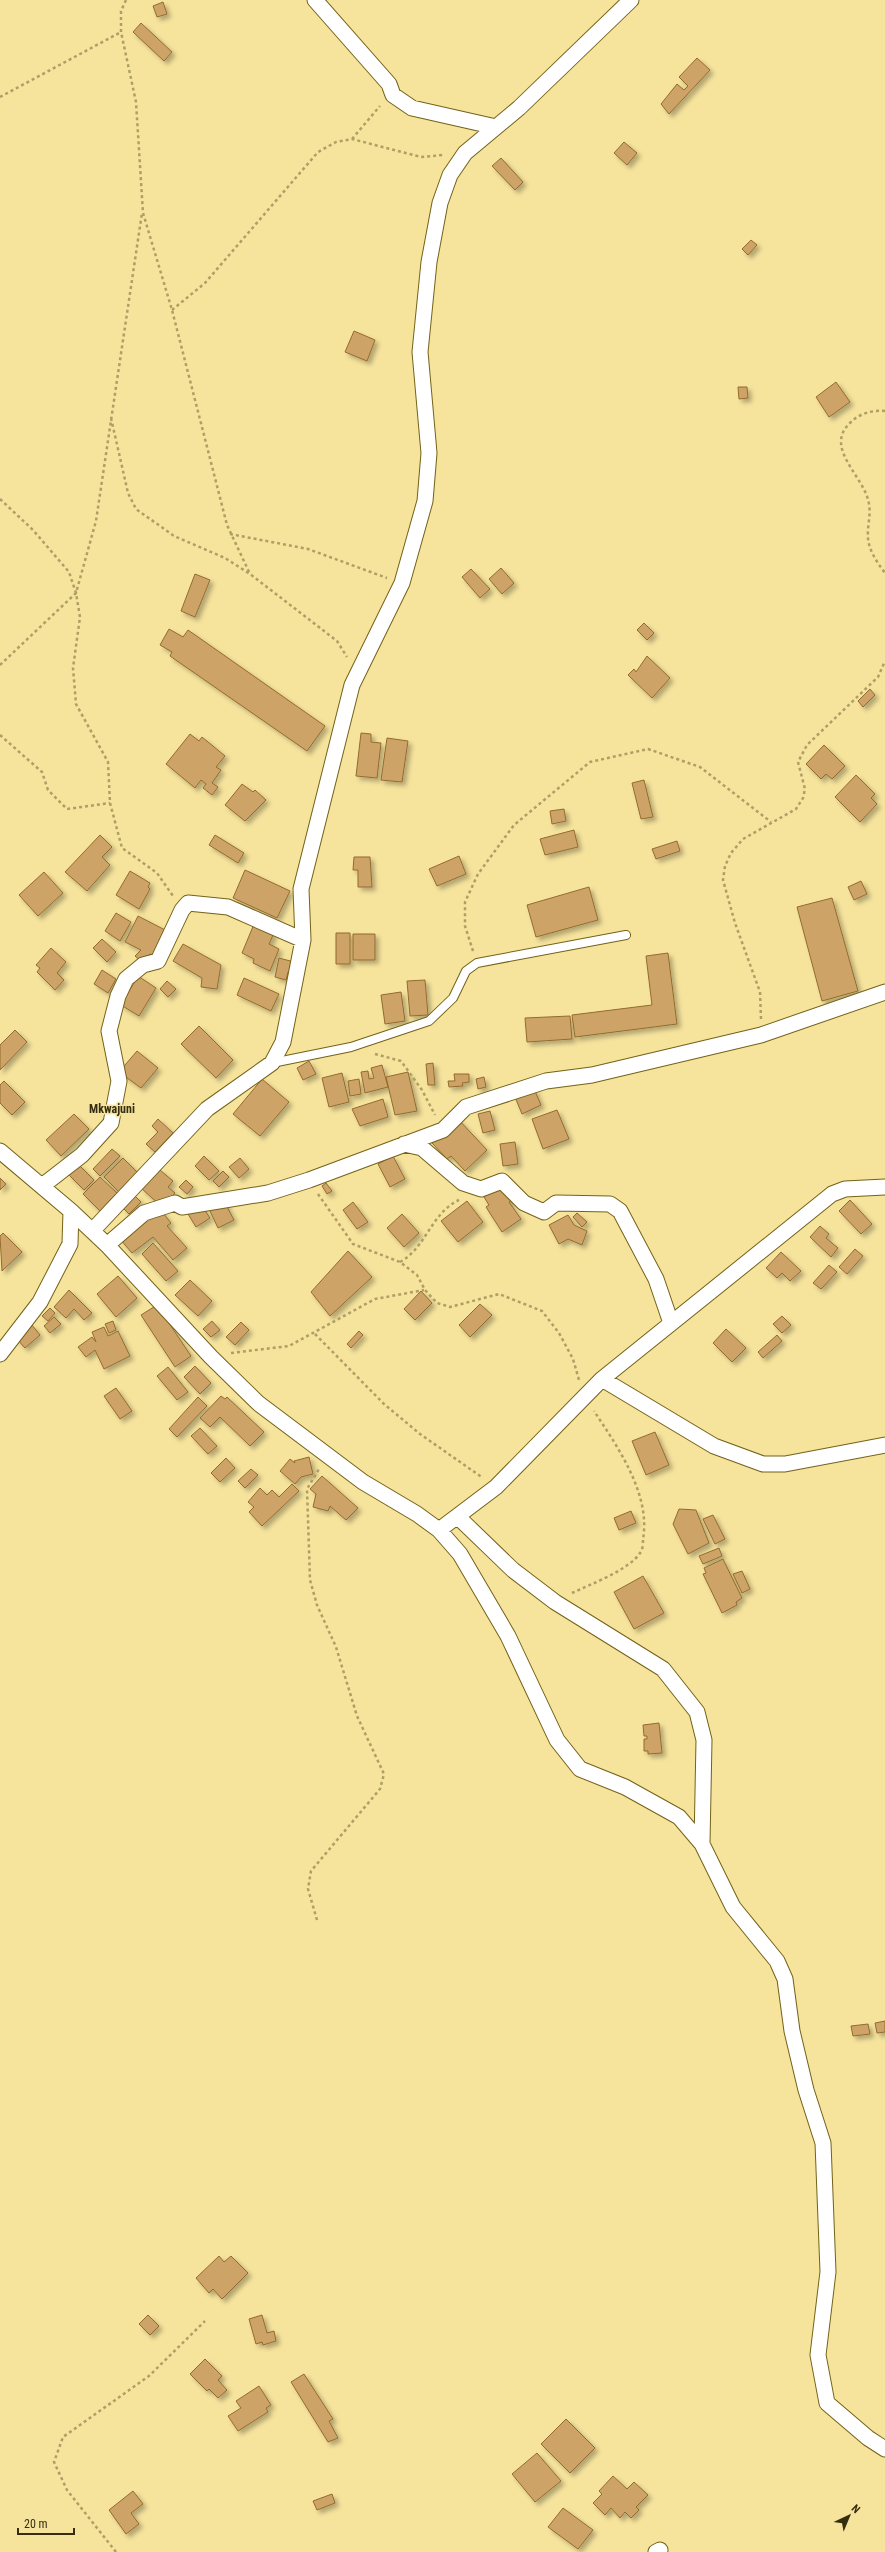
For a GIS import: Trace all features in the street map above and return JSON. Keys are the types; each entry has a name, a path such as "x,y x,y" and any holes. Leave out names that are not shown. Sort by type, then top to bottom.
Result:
{"street":[{"path":"315,0 343,34 389,84 393,95 412,108 496,127"},
{"path":"93,1230 207,1109 272,1063 284,1042 303,940 301,889 352,685 402,584 425,501 429,454 420,352 429,262 440,203 450,175 466,153 496,127 631,0"},
{"path":"42,1186 82,1155 111,1123 119,1080 109,1031 118,996 126,978 144,965 158,961 182,910 188,903 228,907 303,940"},
{"path":"107,1245 144,1213 175,1203 182,1207 268,1193 309,1180 443,1130 466,1107 546,1081 592,1075 761,1035 885,992"},
{"path":"403,1144 422,1148 463,1183 482,1189 502,1181 524,1203 544,1212 556,1203 610,1204 620,1210 656,1279 671,1323"},
{"path":"0,1151 93,1230 211,1357 258,1403 326,1456 439,1530 460,1554 505,1630 557,1740 580,1769 625,1787 679,1817 702,1844 733,1907 777,1960 785,1979 792,2031 806,2090 823,2143 828,2272 818,2355 827,2403 868,2438 885,2449"},
{"path":"439,1530 496,1487 602,1379 832,1194 845,1189 885,1187"},
{"path":"0,1354 40,1302 70,1244 71,1211"},
{"path":"602,1379 714,1446 763,1464 785,1464 885,1446"},
{"path":"458,1517 513,1570 555,1602 663,1669 697,1712 704,1740 702,1844"}],"lane":[{"path":"272,1063 351,1047 429,1021 452,998 466,971 476,963 626,935"}],"path":[{"path":"0,665 76,592 96,521 142,212 136,102 121,32 121,11 126,0"},
{"path":"0,97 121,32"},
{"path":"352,139 373,113 393,95"},
{"path":"172,310 205,283 318,152 336,142 352,139 421,157 466,153"},
{"path":"142,212 172,310 230,534 250,574"},
{"path":"885,411 875,410 856,416 844,428 840,438 843,450 869,504 868,538 872,553 885,573"},
{"path":"111,416 128,493 136,509 174,536 225,558 250,574 337,641 347,657 352,685"},
{"path":"0,500 33,530 69,572 76,592 80,618 73,668 76,704 108,762 110,803 122,848 157,873 182,910"},
{"path":"230,534 308,549 402,584"},
{"path":"761,1035 760,992 735,923 723,880 725,866 731,853 743,839 796,809 803,798 805,789 798,762 806,745 878,677 885,661"},
{"path":"0,735 42,772 48,790 67,809 110,803"},
{"path":"476,963 465,926 465,902 478,874 514,825 590,762 648,749 700,767 771,822"},
{"path":"351,1047 401,1061 422,1090 443,1130"},
{"path":"309,1180 334,1220 353,1244 400,1262 417,1275 425,1290 437,1303 450,1307 499,1294 542,1311 560,1333 573,1358 584,1396 616,1444 640,1495 645,1529 641,1553 630,1563 555,1602"},
{"path":"400,1262 412,1255 435,1220 452,1203 464,1197 463,1183"},
{"path":"211,1357 242,1351 289,1346 315,1334 375,1299 425,1290"},
{"path":"315,1334 384,1404 420,1434 496,1487"},
{"path":"317,1920 308,1889 311,1871 380,1789 384,1774 357,1716 336,1647 317,1604 310,1580 307,1489 326,1456"},
{"path":"116,2552 67,2490 54,2462 63,2437 149,2376 205,2321"}],"building":[{"path":"163,2 167,14 157,17 153,6"},
{"path":"141,23 172,52 164,61 133,32"},
{"path":"697,58 710,70 669,114 661,104 677,84 684,90 688,86 679,77"},
{"path":"624,142 637,153 627,165 614,153"},
{"path":"501,158 523,182 515,190 492,166"},
{"path":"751,240 757,245 748,255 742,249"},
{"path":"354,331 375,340 367,361 345,352"},
{"path":"836,382 850,402 829,417 816,397"},
{"path":"738,387 747,387 748,398 739,399"},
{"path":"501,568 514,583 502,594 489,579"},
{"path":"471,569 490,589 480,598 462,577"},
{"path":"195,574 210,580 195,617 181,611"},
{"path":"644,623 654,633 647,640 637,630"},
{"path":"169,629 183,637 188,630 325,726 307,751 170,656 172,652 160,645"},
{"path":"647,656 670,678 652,698 628,675 634,669 636,672"},
{"path":"870,689 875,695 863,707 858,701"},
{"path":"361,733 371,734 371,742 381,743 377,778 356,776"},
{"path":"190,734 199,741 202,737 225,756 216,767 221,770 212,783 218,787 212,795 203,788 206,784 201,780 195,788 166,764"},
{"path":"387,738 408,741 402,782 381,780"},
{"path":"824,745 845,766 832,779 826,774 821,779 806,764"},
{"path":"856,775 875,794 871,798 877,804 860,822 835,797"},
{"path":"644,780 653,817 641,819 632,783"},
{"path":"242,784 253,792 255,790 266,800 245,821 225,805"},
{"path":"564,809 566,821 552,824 550,811"},
{"path":"574,830 578,847 545,855 540,839"},
{"path":"100,835 112,847 102,857 110,865 87,891 65,872"},
{"path":"215,835 244,853 238,863 209,845"},
{"path":"677,841 680,851 656,859 652,849"},
{"path":"459,856 466,874 437,886 429,869"},
{"path":"354,857 370,857 372,887 358,887 358,870 353,870"},
{"path":"245,870 290,891 277,918 233,898"},
{"path":"130,871 150,883 148,887 150,889 139,909 116,895"},
{"path":"44,872 63,893 38,916 19,895"},
{"path":"861,881 867,894 854,900 848,887"},
{"path":"589,887 598,920 536,937 527,905"},
{"path":"832,898 858,991 822,1001 797,907"},
{"path":"116,913 131,922 120,941 105,931"},
{"path":"138,916 167,931 154,956 150,954 142,962 135,956 141,950 125,942"},
{"path":"254,924 274,933 269,944 279,949 270,971 253,963 254,959 242,953"},
{"path":"336,933 350,933 350,964 336,964"},
{"path":"353,934 375,934 375,960 353,960"},
{"path":"102,939 116,952 107,962 93,948"},
{"path":"183,944 221,965 217,989 201,987 202,978 173,961"},
{"path":"51,948 66,962 57,973 64,980 55,990 37,972 40,968 36,965"},
{"path":"668,953 677,1024 575,1037 572,1015 652,1005 646,956"},
{"path":"279,958 294,962 292,973 288,972 286,980 275,977"},
{"path":"102,970 116,979 108,993 94,984"},
{"path":"138,976 156,988 139,1016 121,1005"},
{"path":"244,978 279,994 271,1011 237,995"},
{"path":"425,980 428,1015 410,1016 407,981"},
{"path":"167,981 176,989 168,997 160,989"},
{"path":"401,992 405,1021 385,1024 381,995"},
{"path":"570,1016 572,1039 527,1042 525,1018"},
{"path":"199,1026 233,1060 216,1078 181,1044"},
{"path":"15,1030 27,1042 0,1070 0,1045"},
{"path":"137,1051 158,1068 141,1088 119,1072"},
{"path":"309,1061 316,1074 303,1080 297,1068"},
{"path":"433,1063 435,1085 428,1085 426,1064"},
{"path":"382,1065 388,1087 365,1093 361,1072 368,1071 369,1079 374,1078 371,1068"},
{"path":"408,1072 417,1111 395,1115 386,1077"},
{"path":"342,1073 349,1102 329,1107 322,1078"},
{"path":"454,1074 469,1074 469,1082 462,1083 463,1086 449,1087 448,1081 455,1081"},
{"path":"484,1077 486,1087 478,1089 476,1079"},
{"path":"262,1079 289,1102 260,1136 233,1114"},
{"path":"359,1079 361,1094 350,1096 348,1081"},
{"path":"4,1081 25,1102 12,1115 0,1103 0,1085"},
{"path":"534,1089 541,1105 522,1114 515,1097"},
{"path":"383,1099 388,1117 360,1126 352,1109"},
{"path":"557,1110 569,1139 543,1149 532,1119"},
{"path":"490,1111 495,1130 483,1133 478,1114"},
{"path":"74,1114 89,1129 61,1156 46,1140"},
{"path":"158,1119 173,1133 155,1152 146,1144 158,1132 152,1126"},
{"path":"458,1119 487,1150 465,1171 451,1156 447,1159 432,1143"},
{"path":"515,1142 518,1164 503,1166 500,1144"},
{"path":"112,1149 120,1156 100,1176 93,1169"},
{"path":"204,1156 219,1171 209,1180 195,1166"},
{"path":"393,1156 405,1179 390,1187 378,1164"},
{"path":"123,1158 140,1175 121,1194 104,1177"},
{"path":"240,1158 249,1169 239,1178 229,1167"},
{"path":"78,1164 94,1180 84,1190 68,1174"},
{"path":"160,1170 173,1181 168,1187 175,1193 162,1207 141,1188"},
{"path":"223,1171 229,1177 219,1187 213,1181"},
{"path":"100,1177 117,1193 100,1211 83,1194"},
{"path":"0,1178 6,1184 0,1190"},
{"path":"186,1180 193,1187 187,1194 179,1187"},
{"path":"326,1183 332,1191 327,1194 322,1186"},
{"path":"502,1185 513,1200 509,1202 521,1219 502,1232 486,1207 489,1205 484,1197"},
{"path":"135,1196 141,1202 129,1214 123,1208"},
{"path":"850,1200 872,1224 861,1234 839,1211"},
{"path":"224,1201 234,1220 218,1228 209,1209"},
{"path":"467,1201 483,1222 458,1242 441,1221"},
{"path":"353,1202 368,1222 357,1229 343,1210"},
{"path":"202,1206 210,1218 196,1227 188,1214"},
{"path":"159,1208 171,1223 167,1226 187,1248 173,1260 153,1237 132,1253 120,1239"},
{"path":"577,1213 587,1222 582,1227 573,1217"},
{"path":"402,1214 419,1233 404,1247 387,1228"},
{"path":"568,1215 574,1225 587,1231 582,1245 568,1239 559,1244 549,1225"},
{"path":"820,1226 829,1234 826,1238 838,1248 831,1257 810,1237"},
{"path":"3,1233 22,1252 2,1271 0,1236"},
{"path":"153,1243 178,1271 166,1281 142,1254"},
{"path":"855,1249 863,1256 847,1274 839,1267"},
{"path":"348,1251 372,1277 330,1316 311,1292"},
{"path":"781,1252 801,1271 790,1281 782,1273 777,1278 766,1268"},
{"path":"829,1265 837,1272 821,1289 813,1283"},
{"path":"118,1276 137,1298 116,1317 97,1294"},
{"path":"190,1280 212,1301 198,1316 175,1295"},
{"path":"69,1290 92,1313 84,1320 74,1309 66,1318 54,1307"},
{"path":"421,1291 432,1303 415,1320 404,1309"},
{"path":"480,1304 492,1315 470,1337 459,1325"},
{"path":"157,1305 191,1356 175,1367 141,1315"},
{"path":"50,1308 55,1313 48,1321 42,1316"},
{"path":"782,1316 791,1325 782,1333 773,1324"},
{"path":"54,1317 61,1324 50,1333 44,1326"},
{"path":"113,1321 116,1330 109,1333 105,1324"},
{"path":"212,1321 220,1330 211,1337 203,1329"},
{"path":"241,1322 249,1330 235,1345 226,1337"},
{"path":"32,1325 40,1335 25,1348 16,1338"},
{"path":"104,1327 108,1336 118,1331 130,1356 104,1369 95,1350 86,1357 78,1347 92,1337 96,1342 92,1332"},
{"path":"726,1329 746,1348 732,1362 713,1343"},
{"path":"359,1331 363,1335 351,1348 347,1344"},
{"path":"777,1335 782,1341 763,1358 758,1352"},
{"path":"195,1366 211,1383 200,1394 184,1377"},
{"path":"168,1367 188,1392 177,1400 157,1376"},
{"path":"116,1388 132,1411 120,1419 104,1396"},
{"path":"221,1396 225,1399 227,1397 264,1432 250,1446 220,1417 210,1427 200,1418"},
{"path":"198,1397 207,1406 177,1437 169,1429"},
{"path":"200,1428 217,1446 208,1454 191,1436"},
{"path":"655,1432 669,1465 646,1475 632,1441"},
{"path":"309,1457 313,1474 301,1477 295,1484 280,1471 290,1459 295,1463 294,1461"},
{"path":"226,1458 235,1468 220,1482 211,1473"},
{"path":"251,1469 258,1475 245,1488 238,1481"},
{"path":"322,1476 358,1508 346,1520 330,1506 328,1511 313,1507 316,1494 310,1489"},
{"path":"292,1484 299,1491 262,1526 249,1512 254,1507 248,1502 260,1488 267,1495 272,1490 279,1497"},
{"path":"679,1509 696,1510 709,1543 688,1554 673,1524"},
{"path":"631,1511 636,1523 619,1530 614,1518"},
{"path":"713,1515 725,1539 715,1544 703,1519"},
{"path":"719,1548 722,1556 703,1564 699,1556"},
{"path":"723,1559 742,1598 736,1602 737,1605 722,1613 703,1574 706,1573 704,1568"},
{"path":"742,1571 750,1589 742,1593 733,1574"},
{"path":"643,1576 664,1613 634,1629 614,1592"},
{"path":"659,1723 662,1753 648,1754 648,1751 644,1751 644,1739 647,1739 647,1736 644,1736 643,1725"},
{"path":"885,2021 885,2032 877,2033 875,2023"},
{"path":"868,2024 870,2034 853,2036 851,2026"},
{"path":"219,2256 224,2262 231,2256 248,2273 222,2299 213,2289 209,2293 196,2278"},
{"path":"148,2315 159,2326 150,2335 139,2324"},
{"path":"262,2315 267,2333 274,2331 276,2341 263,2345 262,2342 256,2344 249,2319"},
{"path":"205,2359 222,2376 218,2380 227,2390 218,2398 209,2389 207,2391 190,2374"},
{"path":"304,2374 333,2419 329,2421 338,2438 328,2442 291,2382"},
{"path":"259,2386 271,2405 266,2408 268,2412 238,2431 228,2416 241,2408 236,2401"},
{"path":"566,2419 595,2448 570,2473 541,2444"},
{"path":"537,2453 561,2481 535,2502 512,2474"},
{"path":"613,2476 627,2489 634,2482 648,2495 636,2507 639,2510 631,2518 625,2512 620,2518 611,2508 605,2515 593,2503 602,2494 599,2491"},
{"path":"133,2491 143,2504 131,2513 139,2524 126,2534 109,2510"},
{"path":"332,2494 335,2503 317,2510 313,2501"},
{"path":"563,2508 593,2530 578,2549 548,2527"}],"district":[{"name":"Mkwajuni","path":"112,1109"}]}
